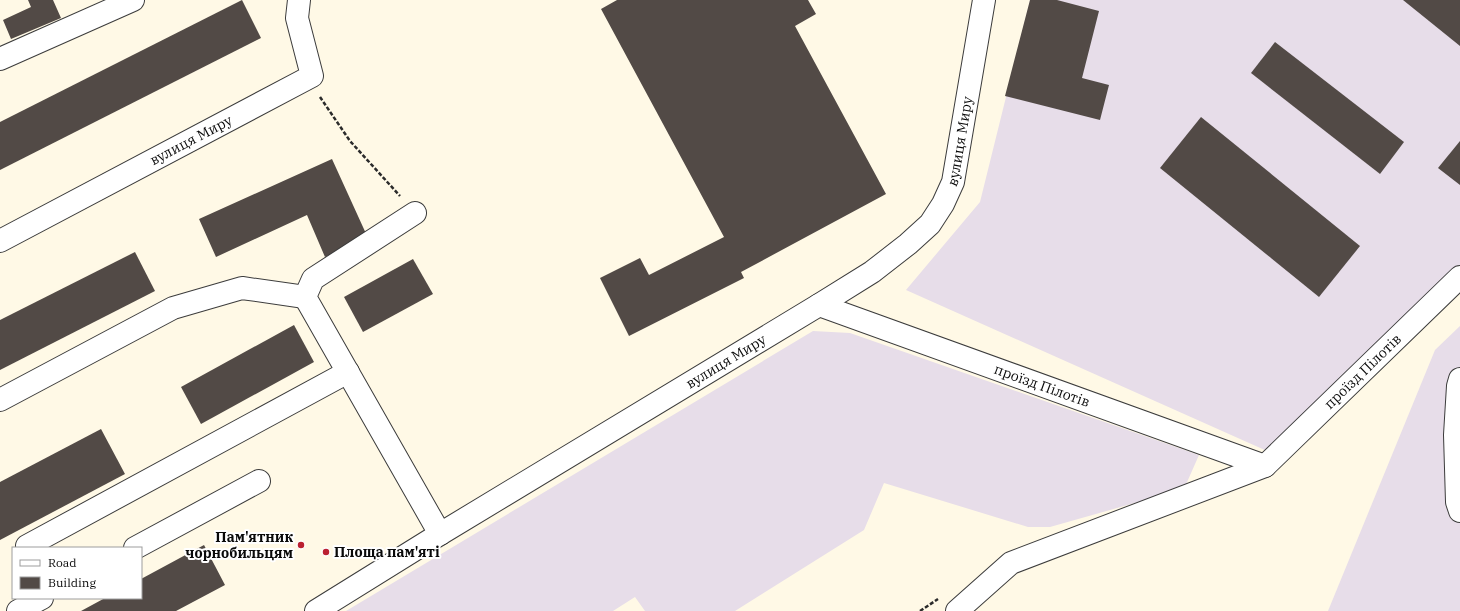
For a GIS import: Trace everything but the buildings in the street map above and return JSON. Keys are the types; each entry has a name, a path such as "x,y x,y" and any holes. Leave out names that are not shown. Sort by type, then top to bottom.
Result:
{"street":[{"path":"0,59 133,0"},
{"path":"299,0 297,18 312,76"},
{"name":"вулиця Миру","path":"316,611 872,272 908,244 930,224 943,204 952,182 984,0"},
{"name":"вулиця Миру","path":"0,241 312,76"},
{"path":"305,297 313,279 415,213"},
{"name":"проїзд Пілотів","path":"957,611 1011,563 1265,466 1460,277"},
{"path":"0,400 173,308 242,288 305,297"},
{"path":"305,297 440,534"},
{"name":"проїзд Пілотів","path":"819,305 1265,466"},
{"path":"27,546 348,372"},
{"path":"1460,379 1458,386 1455,435 1457,502 1460,512"},
{"path":"137,547 259,481"},
{"path":"18,611 40,599"}],"path":[{"path":"312,76 316,91 350,141 415,213"}],"shaded area":[{"path":"1030,0 1460,0 1460,266 1267,451 906,290 980,202"},
{"path":"1460,326 1460,611 1328,611 1435,350"},
{"path":"813,331 850,333 1199,455 1184,489 1050,527 1028,527 884,483 864,530 735,611 645,611 635,597 613,611 346,611"}],"place":[{"name":"Пам'ятник чорнобильцям","path":"301,545"},
{"name":"Площа пам'яті","path":"326,552"}]}
